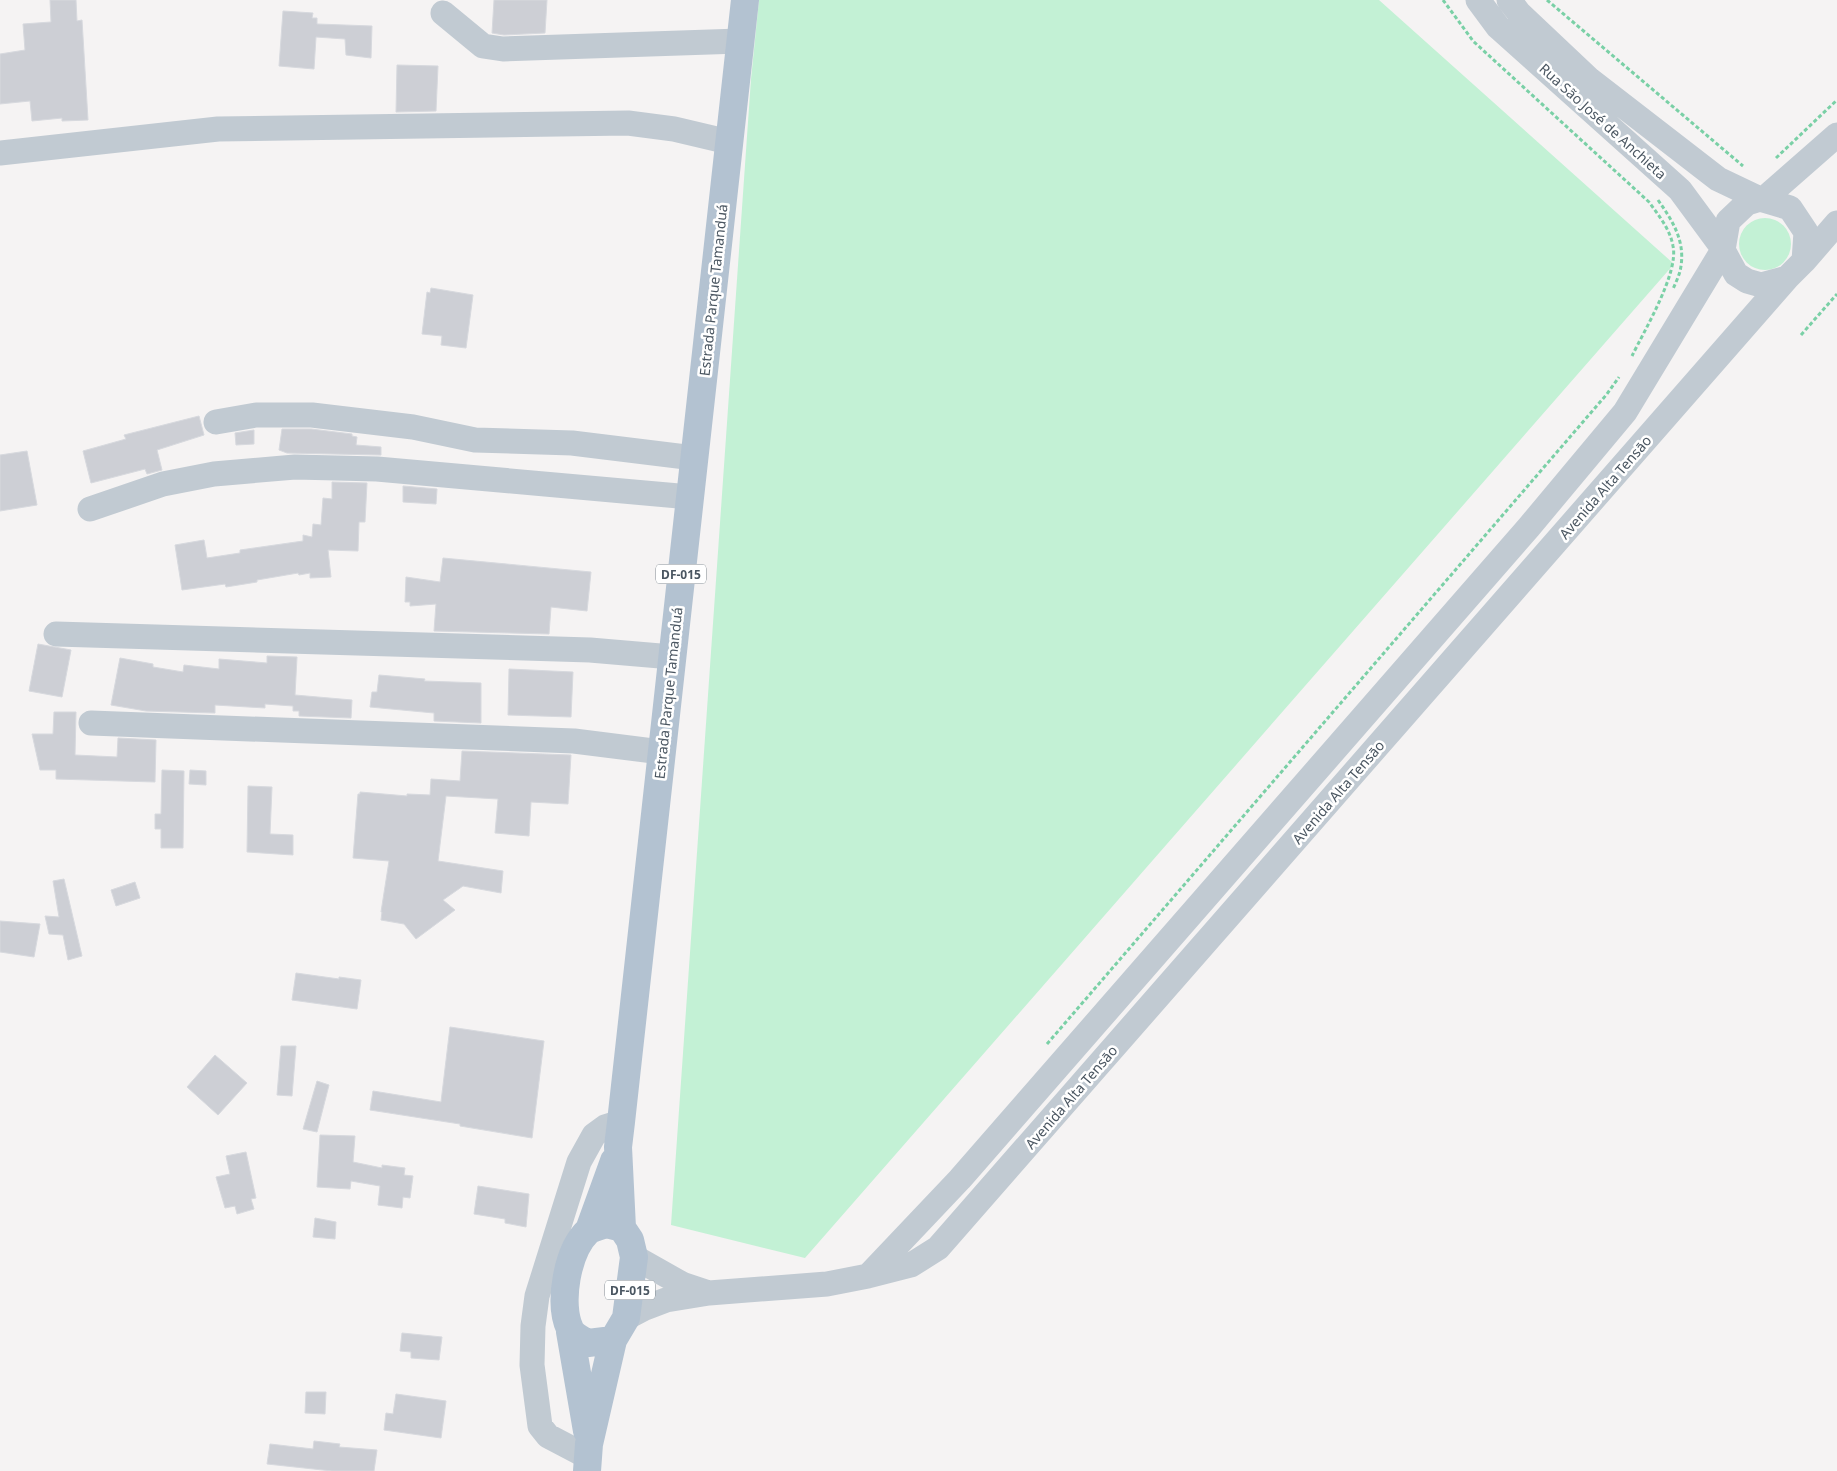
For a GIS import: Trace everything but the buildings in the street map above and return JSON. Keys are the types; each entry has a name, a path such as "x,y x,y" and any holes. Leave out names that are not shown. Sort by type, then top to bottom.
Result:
{"main road":[{"name":"Estrada Parque Tamanduá","path":"622,1228 620,1135 745,0"},
{"name":"Estrada Parque Tamanduá","path":"589,1230 620,1135"},
{"path":"589,1230 606,1224 622,1228"},
{"name":"DF-015","path":"588,1458 620,1329 634,1257 630,1240 622,1228"},
{"name":"DF-015","path":"588,1458 570,1332 564,1311 566,1279 574,1250 589,1230"},
{"path":"570,1332 588,1343 620,1329"}],"street":[{"name":"Rua São José de Anchieta","path":"1478,0 1498,27 1680,190 1722,248"},
{"name":"Rua São José de Anchieta","path":"1509,0 1519,13 1590,80 1718,179 1762,199"},
{"path":"443,13 483,46 503,49 740,42"},
{"path":"0,153 218,130 628,123 674,129 729,142"},
{"path":"868,1276 960,1179 1529,527 1626,412 1722,248 1728,221 1747,203 1762,199 1837,135"},
{"path":"1722,248 1736,274 1747,281 1761,285 1795,270 1806,232 1790,208 1762,199"},
{"name":"Avenida Alta Tensāo","path":"620,1329 645,1308 666,1300 709,1293 827,1284 910,1265 938,1248 1837,223"},
{"path":"216,422 256,416 312,415 413,427 475,440 572,442 694,458"},
{"path":"90,509 172,482 214,474 294,467 377,469 690,497"},
{"path":"56,634 590,650 672,657"},
{"path":"90,722 574,741 661,752"},
{"path":"588,1458 548,1436 540,1426 532,1364 533,1326 537,1296 580,1162 594,1135 605,1127 620,1135"},
{"name":"Avenida Alta Tensāo","path":"634,1257 682,1284 709,1293"}],"path":[{"path":"1443,0 1473,41 1649,202 1664,222 1674,247 1673,264 1665,288 1631,357"},
{"path":"1547,0 1748,170"},
{"path":"1770,164 1837,100"},
{"path":"1657,199 1674,222 1682,247 1681,267 1671,294"},
{"path":"1801,334 1837,294"},
{"path":"1041,1050 1607,394 1622,373"}],"green space":[{"path":"759,0 1379,0 1674,264 805,1258 671,1225 751,79"},
{"path":"1765,218 1775,220 1783,226 1789,234 1791,244 1789,254 1783,262 1775,268 1765,270 1755,268 1747,262 1741,254 1739,244 1741,234 1747,226 1755,220"}]}
